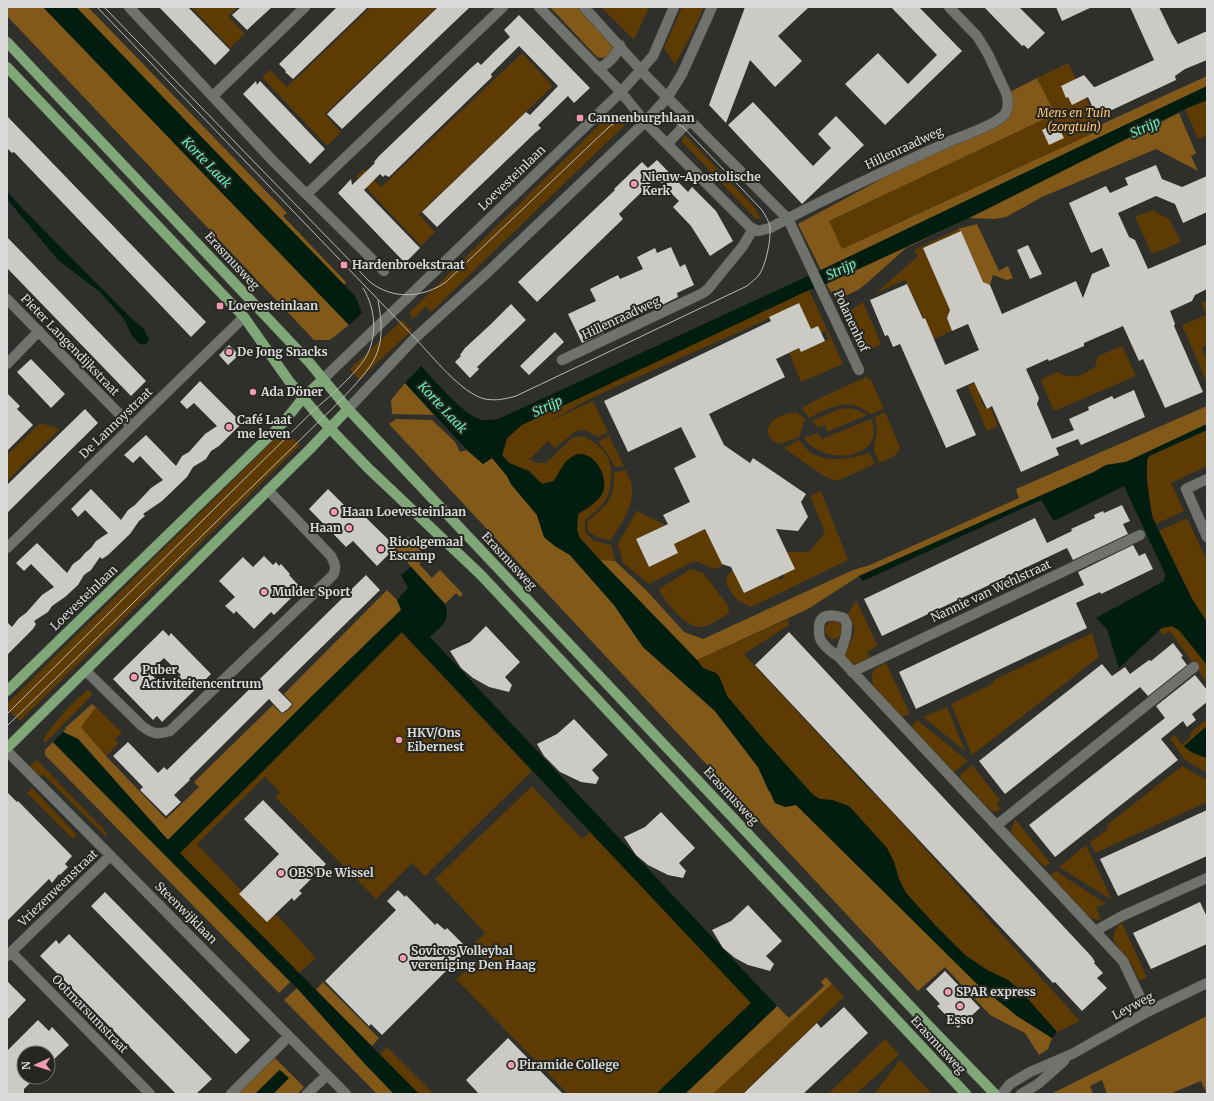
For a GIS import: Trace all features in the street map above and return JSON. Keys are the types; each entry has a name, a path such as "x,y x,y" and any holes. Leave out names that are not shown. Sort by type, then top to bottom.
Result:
{"main road":[{"name":"Erasmusweg","path":"7,42 309,362 348,409 895,990 995,1094"},
{"name":"Erasmusweg","path":"7,67 244,317 303,398 329,428 368,468 481,574 966,1094"},
{"name":"Loevesteinlaan","path":"7,691 283,423 303,398 323,379"},
{"path":"7,748 348,409"}],"street":[{"path":"129,7 274,162 384,272"},
{"path":"213,96 305,7"},
{"path":"307,194 503,7"},
{"path":"539,7 622,92 645,122 750,227 758,231 764,230 788,219"},
{"name":"Polanenhof","path":"584,7 667,98 788,219 859,370"},
{"name":"Loevesteinlaan","path":"323,379 622,92 653,56 674,7"},
{"path":"348,409 415,338 489,271 645,122 667,98 682,74 712,7"},
{"name":"Hillenraadweg","path":"788,219 948,142 994,122 1003,116 1007,110 1008,102 988,54 977,36 949,7"},
{"path":"598,68 617,54 620,46"},
{"path":"667,144 690,120"},
{"name":"Hillenraadweg","path":"562,360 708,289 743,246 753,229"},
{"name":"Pieter Langendijkstraat","path":"7,299 131,426"},
{"name":"De Lannoystraat","path":"7,548 244,317"},
{"path":"7,364 39,331"},
{"path":"1207,479 1186,489 1207,537"},
{"path":"86,670 142,726 150,732 159,734 170,732 333,576 336,566 331,556 268,490"},
{"name":"Nannie van Wehlstraat","path":"852,672 1140,535"},
{"path":"839,657 1123,961 1147,1012"},
{"path":"997,826 1194,667"},
{"name":"Steenwijklaan","path":"7,752 346,1094"},
{"name":"Vriezenveenstraat","path":"9,954 110,856"},
{"path":"1095,931 1122,916 1207,878"},
{"name":"Ootmarsumstraat","path":"9,954 150,1094"},
{"name":"Leyweg","path":"1002,1094 1010,1084 1030,1072 1072,1054 1147,1012 1207,983"},
{"path":"230,1094 289,1036"},
{"name":"Leyweg","path":"1022,1094 1038,1084 1072,1054"},
{"path":"307,1094 327,1075"}],"green space":[{"path":"191,7 238,7 228,16 245,34 230,48"},
{"path":"371,7 437,7 325,114 341,132 327,146 262,77 270,70 287,87"},
{"path":"601,7 649,7 634,40"},
{"path":"682,7 704,7 675,64 664,48"},
{"path":"522,53 553,86 419,214 435,232 421,246 356,177 364,169 381,187"},
{"name":"Mens en Tuin (zorgtuin)","path":"1068,63 1102,129 842,249 829,221 1055,114 1037,78"},
{"path":"1207,100 1207,135 1198,139 1185,109"},
{"path":"612,112 625,125 431,312 426,306 413,319 409,313"},
{"path":"683,135 688,138 755,208 761,219 756,219 682,142"},
{"path":"1152,210 1169,219 1181,242 1152,254 1135,217"},
{"path":"958,229 961,231 923,248 952,314 948,315 947,318 952,331 934,339 905,280 876,293 918,256 914,250"},
{"path":"809,290 843,364 801,382 789,353 799,348 801,352 829,339 825,331 821,333 818,326 811,329 798,303 770,318 591,398 550,421 593,401 608,432 598,437 585,430 576,431 555,448 548,441 531,458 528,458 536,463 546,463 572,438 584,436 603,450 611,467 610,487 606,500 603,504 585,520 585,532 594,541 611,545 615,561 600,560 577,534 578,514 591,506 567,460 554,481 542,484 515,465 509,463 502,455 507,438 521,425"},
{"path":"1207,301 1207,345 1202,348 1207,360 1207,383 1182,325 1206,315 1201,303"},
{"path":"863,302 881,344 863,354 846,314"},
{"path":"402,320 412,330 359,380 350,369"},
{"path":"1122,346 1136,376 1054,411 1041,380 1057,372 1068,376 1077,376 1086,373 1095,367 1098,356"},
{"path":"990,376 994,387 979,395 984,407 987,409 991,408 998,426 987,431 968,386"},
{"path":"866,377 871,380 884,409 870,414 855,405 847,404 832,407 809,418 802,408 820,398"},
{"path":"848,408 858,410 867,415 827,432 825,425 817,427 812,421 839,409"},
{"path":"796,412 805,419 799,437 779,444 770,438 768,430 771,422 780,416"},
{"path":"885,412 900,447 895,455 879,463 874,450 877,429 875,417"},
{"path":"871,419 874,432 871,443 863,450 852,454 839,455 826,453 814,447 804,438 817,433 822,439"},
{"path":"40,423 60,429 7,481 7,455"},
{"path":"284,430 300,445 20,721 7,709 7,704"},
{"path":"1207,430 1207,466 1171,483 1184,511 1156,524 1153,518 1147,490 1146,471 1149,456"},
{"path":"609,436 624,466 615,467 608,454 598,442"},
{"path":"799,440 810,452 824,458 839,459 869,453 875,464 837,481 824,476 784,448"},
{"path":"626,470 631,481 632,488 629,509 610,541 597,537 588,531 587,522 605,506 611,496 614,482 614,472"},
{"path":"821,491 848,560 751,607 737,600 726,584 726,580 731,571 733,570 744,593 778,577 780,580 785,577 783,574 787,552 809,552 825,532 810,496"},
{"path":"637,511 665,525 636,539 649,567 678,553 674,544 705,529 723,566 714,569 699,562 692,562 649,584 623,563 618,544"},
{"path":"1187,518 1207,561 1207,622 1192,599 1159,531"},
{"path":"691,569 703,573 727,604 729,609 728,614 703,627 694,626 682,618 665,600 659,589"},
{"path":"856,600 878,646 867,652 870,658 855,664 847,659 846,654 847,648 853,638 854,631 852,620 848,614"},
{"path":"788,619 789,625 744,654 867,787 882,801 1080,1021 1057,1032 1019,989 1008,980 987,970 965,955 906,893 899,879 894,862 832,800 820,799 813,795 727,696 718,675 703,668 697,660"},
{"path":"834,621 840,624 843,630 840,636 834,639 828,636 825,630 828,624"},
{"path":"1172,626 1179,630 1207,665 1207,683 1170,631 1163,635 1159,630"},
{"name":"HKV/Ons Eibernest","path":"401,632 532,771 425,876 412,863 376,899 275,797 280,792 265,777 197,844 255,905 279,917 316,958 299,973 179,853"},
{"path":"1092,633 1099,657 972,755 951,704 992,684 994,680"},
{"path":"886,663 910,714 902,717 881,697 873,684 872,678 874,670"},
{"path":"87,690 91,691 92,695 45,743 43,740 58,719"},
{"path":"96,707 122,733 115,739 119,743 106,756 81,727"},
{"path":"947,707 965,751 923,717"},
{"path":"1207,719 1207,726 1184,746 1191,752 1207,758 1207,773 1184,759 1170,738 1175,735 1182,745 1191,736 1190,733"},
{"path":"917,720 968,761 954,772 911,727"},
{"path":"37,760 107,833 105,836 43,774 40,777 29,767"},
{"path":"972,765 1000,800 996,803 1001,810 994,812 983,803 959,776"},
{"path":"1182,766 1207,780 1207,802 1095,853 1090,842 1107,830 1108,824"},
{"path":"532,786 582,839 590,832 752,1003 656,1094 568,1094 456,979 482,958 471,946 485,933 435,879"},
{"path":"32,788 77,835 73,839 27,793"},
{"path":"1015,819 1050,863 1045,867 1016,840 1011,831"},
{"path":"1086,845 1112,900 1059,867"},
{"path":"1056,871 1106,904 1096,907 1101,920 1094,919 1087,915 1050,875"},
{"path":"1122,923 1147,978 1139,980 1129,960 1115,943 1113,937 1114,933 1117,927"},
{"path":"832,984 844,997 742,1094 713,1094"},
{"path":"885,1039 899,1055 856,1094 828,1094"},
{"path":"387,1047 434,1094 419,1094 380,1054"},
{"path":"900,1060 932,1094 874,1094"}],"shaded area":[{"path":"7,7 43,7 349,325 330,340 314,340 7,16"},
{"path":"76,7 88,7 287,213 283,216 346,282 344,285"},
{"path":"550,7 577,7 611,42 613,48 611,55 604,58 597,57"},
{"path":"1207,76 1207,86 821,270 798,224 911,163 998,121 1010,92 1037,78 1055,114 829,221 842,249 1102,129 1100,125"},
{"path":"1179,113 1196,153 1191,156 1198,171 1156,149 1042,197 1006,217 995,219 969,218"},
{"path":"969,218 906,248 858,290 836,300 826,284"},
{"path":"977,224 999,271 1008,266 1013,278 1007,280 993,275 990,285 984,285 961,232 958,229"},
{"path":"405,383 434,415 392,414 391,400"},
{"path":"1207,406 1207,424 1126,462 1106,465 1094,472 859,576 808,609 697,660 600,560 615,561 646,590 684,632 703,639 853,570 870,565 1019,498 1016,489"},
{"path":"396,419 432,420 455,442 460,452 467,450 483,464 492,458 537,515 544,537 570,555 614,605 643,647 715,711 758,767 768,790 785,807 796,805 1017,1016 1052,1038 1048,1049 1039,1055 1025,1033 990,1015 945,967 918,991 389,424"},
{"path":"408,536 427,557 419,564 432,578 440,570 463,594 460,597 456,593 445,604 395,549"},
{"path":"387,590 397,600 402,609 313,695 169,839 167,839 78,739 63,732 66,729 65,728 92,704 96,707 81,727 106,756 166,819 199,787 194,782 273,705 282,714 289,710 293,704 284,694"},
{"path":"53,742 290,982 279,993 45,755 45,750"},
{"path":"826,977 832,984 713,1094 685,1094 777,1006 789,1018 824,986 821,982"},
{"path":"323,982 379,1038 372,1046 316,990"},
{"path":"297,988 394,1094 377,1094 284,1000"},
{"path":"1207,1016 1207,1094 1201,1081 1174,1092 1175,1094 1107,1094 1102,1080 1090,1086 1093,1094 1051,1094"},
{"path":"275,1058 304,1087 297,1094 273,1094 288,1079 279,1070 255,1094 238,1094"}],"water":[{"name":"Korte Laak","path":"43,7 76,7 355,296 362,313 349,325"},
{"path":"1207,86 1207,100 1185,109 969,218 826,284 809,290 522,425 507,438 502,455 509,463 529,471 542,484 554,481 568,459 575,455 582,454 593,459 601,470 604,489 597,501 578,514 577,529 579,537 703,668 716,673 720,678 727,696 813,795 820,799 832,800 849,806 887,848 906,893 965,955 987,970 1008,980 1019,989 1057,1032 1052,1038 1017,1016 976,983 796,805 785,807 775,803 758,767 715,711 643,647 614,605 570,555 544,537 537,515 492,458 483,464 467,450 405,383 421,366 457,404 472,416 484,420 498,419 821,270"},
{"path":"7,191 131,318 144,329 149,340 145,345 140,344 132,336 124,319 100,292 58,260 7,199"},
{"path":"1207,424 1207,430 1149,456 1147,460 1147,481 1152,517 1192,599 1207,622 1207,665 1179,630 1172,626 1162,628 1119,668 1107,629 1096,618 1164,581 1165,574 1124,486 1054,521 1041,500 863,581 859,576 1094,472 1106,465 1126,462"},
{"path":"411,567 445,604 447,610 444,623 430,637 777,1006 685,1094 656,1094 751,1003 402,632 180,853 419,1094 394,1094 297,988 53,742 63,732 78,739 167,839 169,839 313,695 401,610 397,600 408,588 401,575"},
{"path":"1207,726 1207,758 1191,752 1184,746"},
{"path":"280,1070 289,1078 273,1094 255,1094"}],"building":[{"path":"159,7 188,7 230,50 215,65"},
{"path":"241,7 272,7 247,30 232,15"},
{"path":"337,7 368,7 293,79 279,64"},
{"path":"438,7 470,7 342,129 327,114"},
{"path":"745,7 809,7 778,36 802,61 775,87 750,60 726,123 709,105"},
{"path":"891,7 919,7 962,51 885,125 845,84 878,53 908,84 937,55"},
{"path":"984,7 1019,7 1045,33 1028,49 1024,45 1022,46"},
{"path":"1056,7 1092,7 1062,21"},
{"path":"1130,7 1159,7 1178,44 1207,31 1207,60 1185,69 1175,76 1176,80 1097,117 1088,97 1072,105 1068,97 1066,98 1061,86 1084,75 1095,87 1154,60"},
{"path":"519,15 590,88 574,103 568,96 538,125 541,128 437,227 422,212 526,112 530,115 558,86 519,46 491,74 492,77 389,177 385,175 383,177 380,174 364,190 420,248 405,263 338,193 351,179 352,185 375,163 374,162 379,156 472,67 478,62 481,65 510,37 504,30"},
{"path":"256,81 257,85 260,81 325,149 310,164 243,94"},
{"path":"753,102 813,166 831,148 818,134 836,116 864,145 802,204 728,125"},
{"path":"7,116 206,322 191,337 14,152 12,153 7,148"},
{"path":"1056,123 1064,138 1049,145 1042,130"},
{"path":"657,160 688,192 692,187 716,211 733,241 710,256 691,226 673,207 679,201 656,178 619,214 623,219 537,302 518,282 615,190 614,189 642,162 648,168"},
{"path":"1156,165 1162,179 1182,187 1207,176 1207,212 1183,223 1175,204 1156,196 1118,213 1129,237 1135,240 1148,269 1207,244 1207,289 1195,295 1192,301 1170,311 1175,324 1174,326 1203,392 1165,408 1143,359 1139,361 1123,326 1084,343 1084,346 1026,369 1039,398 1037,404 1052,439 1074,430 1069,419 1089,410 1088,407 1112,396 1114,399 1134,390 1145,417 1081,445 1078,439 1056,448 1059,455 1021,472 992,406 987,409 974,382 956,390 976,435 946,448 900,344 893,347 888,335 885,336 870,300 907,284 923,319 925,318 945,365 979,350 968,324 952,331 947,318 950,310 923,248 961,231 983,282 990,285 1002,314 1076,281 1083,298 1092,274 1110,266 1102,248 1091,253 1069,203 1106,186 1110,193 1128,185 1125,178"},
{"path":"7,237 146,381 131,396 7,268"},
{"path":"1028,245 1042,274 1030,279 1017,250"},
{"path":"671,247 680,267 685,264 694,285 677,293 678,297 660,306 657,299 634,310 637,315 582,343 568,314 596,301 590,289 618,275 620,279 643,269 637,257 655,248 657,253"},
{"path":"799,303 811,329 818,326 825,341 801,352 799,348 776,359 785,377 709,414 724,445 750,463 753,458 806,494 801,502 808,517 798,531 776,529 795,569 744,593 731,567 722,564 705,529 674,544 678,553 649,567 636,539 668,524 663,515 690,502 674,468 696,457 681,427 628,452 604,401 771,321 769,317"},
{"path":"511,304 526,320 477,367 479,369 470,378 455,362 461,356 460,355 465,348"},
{"path":"555,332 564,342 529,375 520,366"},
{"name":"De Jong Snacks","path":"229,345 239,355 228,365 219,355"},
{"path":"31,359 65,394 51,408 17,372"},
{"path":"200,381 242,423 219,446 211,451 206,459 193,467 187,477 162,501 143,514 145,516 139,521 130,534 108,555 102,559 100,557 91,570 84,575 78,585 52,606 48,612 34,621 36,624 33,629 7,655 7,622 12,627 42,595 54,587 31,564 24,571 16,563 37,543 67,573 73,564 91,548 96,541 108,533 85,510 78,517 71,509 91,489 121,520 128,510 135,505 151,488 163,480 140,456 133,463 124,455 146,435 176,466 182,456 189,452 205,434 217,426 194,403 187,409 180,402"},
{"path":"7,393 20,406 17,409 33,425 7,451"},
{"path":"85,409 98,423 7,513 7,485"},
{"path":"328,489 354,515 358,510 396,547 377,566 353,541 346,547 309,509"},
{"path":"1122,505 1130,521 1123,524 1128,534 1073,560 1067,548 882,636 864,599 1035,518 1047,543 1072,531 1071,529 1095,518 1094,515 1103,511 1104,513"},
{"path":"1133,545 1139,556 1145,553 1153,569 1101,594 1100,592 1076,603 1087,628 916,709 899,672 1084,585 1078,572"},
{"name":"Mulder Sport","path":"264,556 273,565 276,562 279,566 281,564 301,588 274,615 271,612 254,629 236,611 234,614 225,606 235,597 219,581 243,557 253,567"},
{"path":"366,575 380,590 278,690 292,704 288,709 282,713 269,699 174,795 181,802 166,816 140,790 143,787 113,756 128,742 158,773 164,767 167,770"},
{"path":"486,626 520,662 505,677 512,685 509,692 489,687 473,678 461,668 450,651 470,642"},
{"name":"Puber Activiteitencentrum","path":"163,630 169,636 171,633 211,674 162,722 157,716 153,720 113,679","holes":["164,658 181,675 166,690 149,672"]},
{"path":"789,632 1092,957 1095,962 1094,963 1103,973 1097,978 1107,988 1082,1011 1055,982 1053,983 755,665"},
{"path":"1173,643 1183,656 1181,657 1187,665 1148,696 1140,687 1005,794 979,761 1102,664 1112,676 1125,667 1130,674 1149,660 1151,661"},
{"path":"1195,675 1207,690 1207,702 1192,714 1196,720 1187,727 1183,721 1161,739 1178,760 1055,857 1029,825 1165,718 1156,706"},
{"path":"574,719 608,755 592,770 599,778 596,784 581,782 560,772 544,756 537,744 557,734"},
{"path":"7,792 17,802 18,801 72,856 65,864 68,867 60,875 59,874 52,883 49,879 7,921"},
{"path":"263,800 326,864 299,891 302,893 294,901 292,898 267,922 239,894 279,854 244,819"},
{"path":"1207,810 1207,856 1118,896 1100,859"},
{"path":"661,812 695,848 679,863 686,871 683,878 668,875 648,865 636,855 624,837 645,827"},
{"name":"Sovicos Volleybal vereniging Den Haag","path":"398,890 405,897 406,895 435,925 437,923 445,930 447,928 468,949 382,1035 371,1024 369,1026 325,981 396,910 387,901"},
{"path":"105,892 250,1040 236,1054 91,906"},
{"path":"1200,902 1207,917 1207,944 1151,969 1133,933"},
{"path":"748,905 782,941 766,956 774,964 770,971 748,965 735,958 723,948 712,930 731,921"},
{"path":"69,934 212,1079 196,1094 176,1094 40,956 56,940 59,944"},
{"path":"945,971 980,1008 958,1028 937,1006 940,1004 926,989"},
{"path":"7,981 26,1000 7,1020"},
{"path":"844,1007 868,1033 803,1094 743,1094 817,1023 821,1028"},
{"path":"38,1020 49,1031 52,1027 69,1045 56,1057 56,1045 16,1045 16,1085 28,1085 24,1089 24,1094 7,1094 7,1051"},
{"name":"Piramide College","path":"508,1038 563,1094 479,1094 466,1080"}],"tram line":[{"path":"97,7 439,364 457,382 476,396 493,400 516,396 747,286 762,271 769,245 770,232 768,220 762,210 683,127 665,119 637,116 619,121 610,126 446,282 418,294 408,295 388,292 379,288 368,280 104,7"},
{"path":"7,714 313,411 357,370 371,346 374,326 371,306 363,288"},
{"path":"7,726 341,400 362,377 376,356 379,345 381,318 378,300"}],"place":[{"name":"Cannenburghlaan","path":"580,118"},
{"name":"Nieuw-Apostolische Kerk","path":"634,184"},
{"name":"Hardenbroekstraat","path":"344,265"},
{"name":"Loevesteinlaan","path":"220,306"},
{"name":"De Jong Snacks","path":"229,352"},
{"name":"Ada Döner","path":"253,392"},
{"name":"Café Laat me leven","path":"229,427"},
{"name":"Haan Loevesteinlaan","path":"334,512"},
{"name":"Haan","path":"349,528"},
{"name":"Rioolgemaal Escamp","path":"381,549"},
{"name":"Mulder Sport","path":"264,592"},
{"name":"Puber Activiteitencentrum","path":"134,677"},
{"name":"HKV/Ons Eibernest","path":"399,740"},
{"name":"OBS De Wissel","path":"281,873"},
{"name":"Sovicos Volleybal vereniging Den Haag","path":"403,958"},
{"name":"SPAR express","path":"948,992"},
{"name":"Esso","path":"960,1006"},
{"name":"Piramide College","path":"511,1065"}],"water label":[{"name":"Strijp","path":"1145,127"},
{"name":"Strijp","path":"841,269"},
{"name":"Strijp","path":"547,406"}]}
